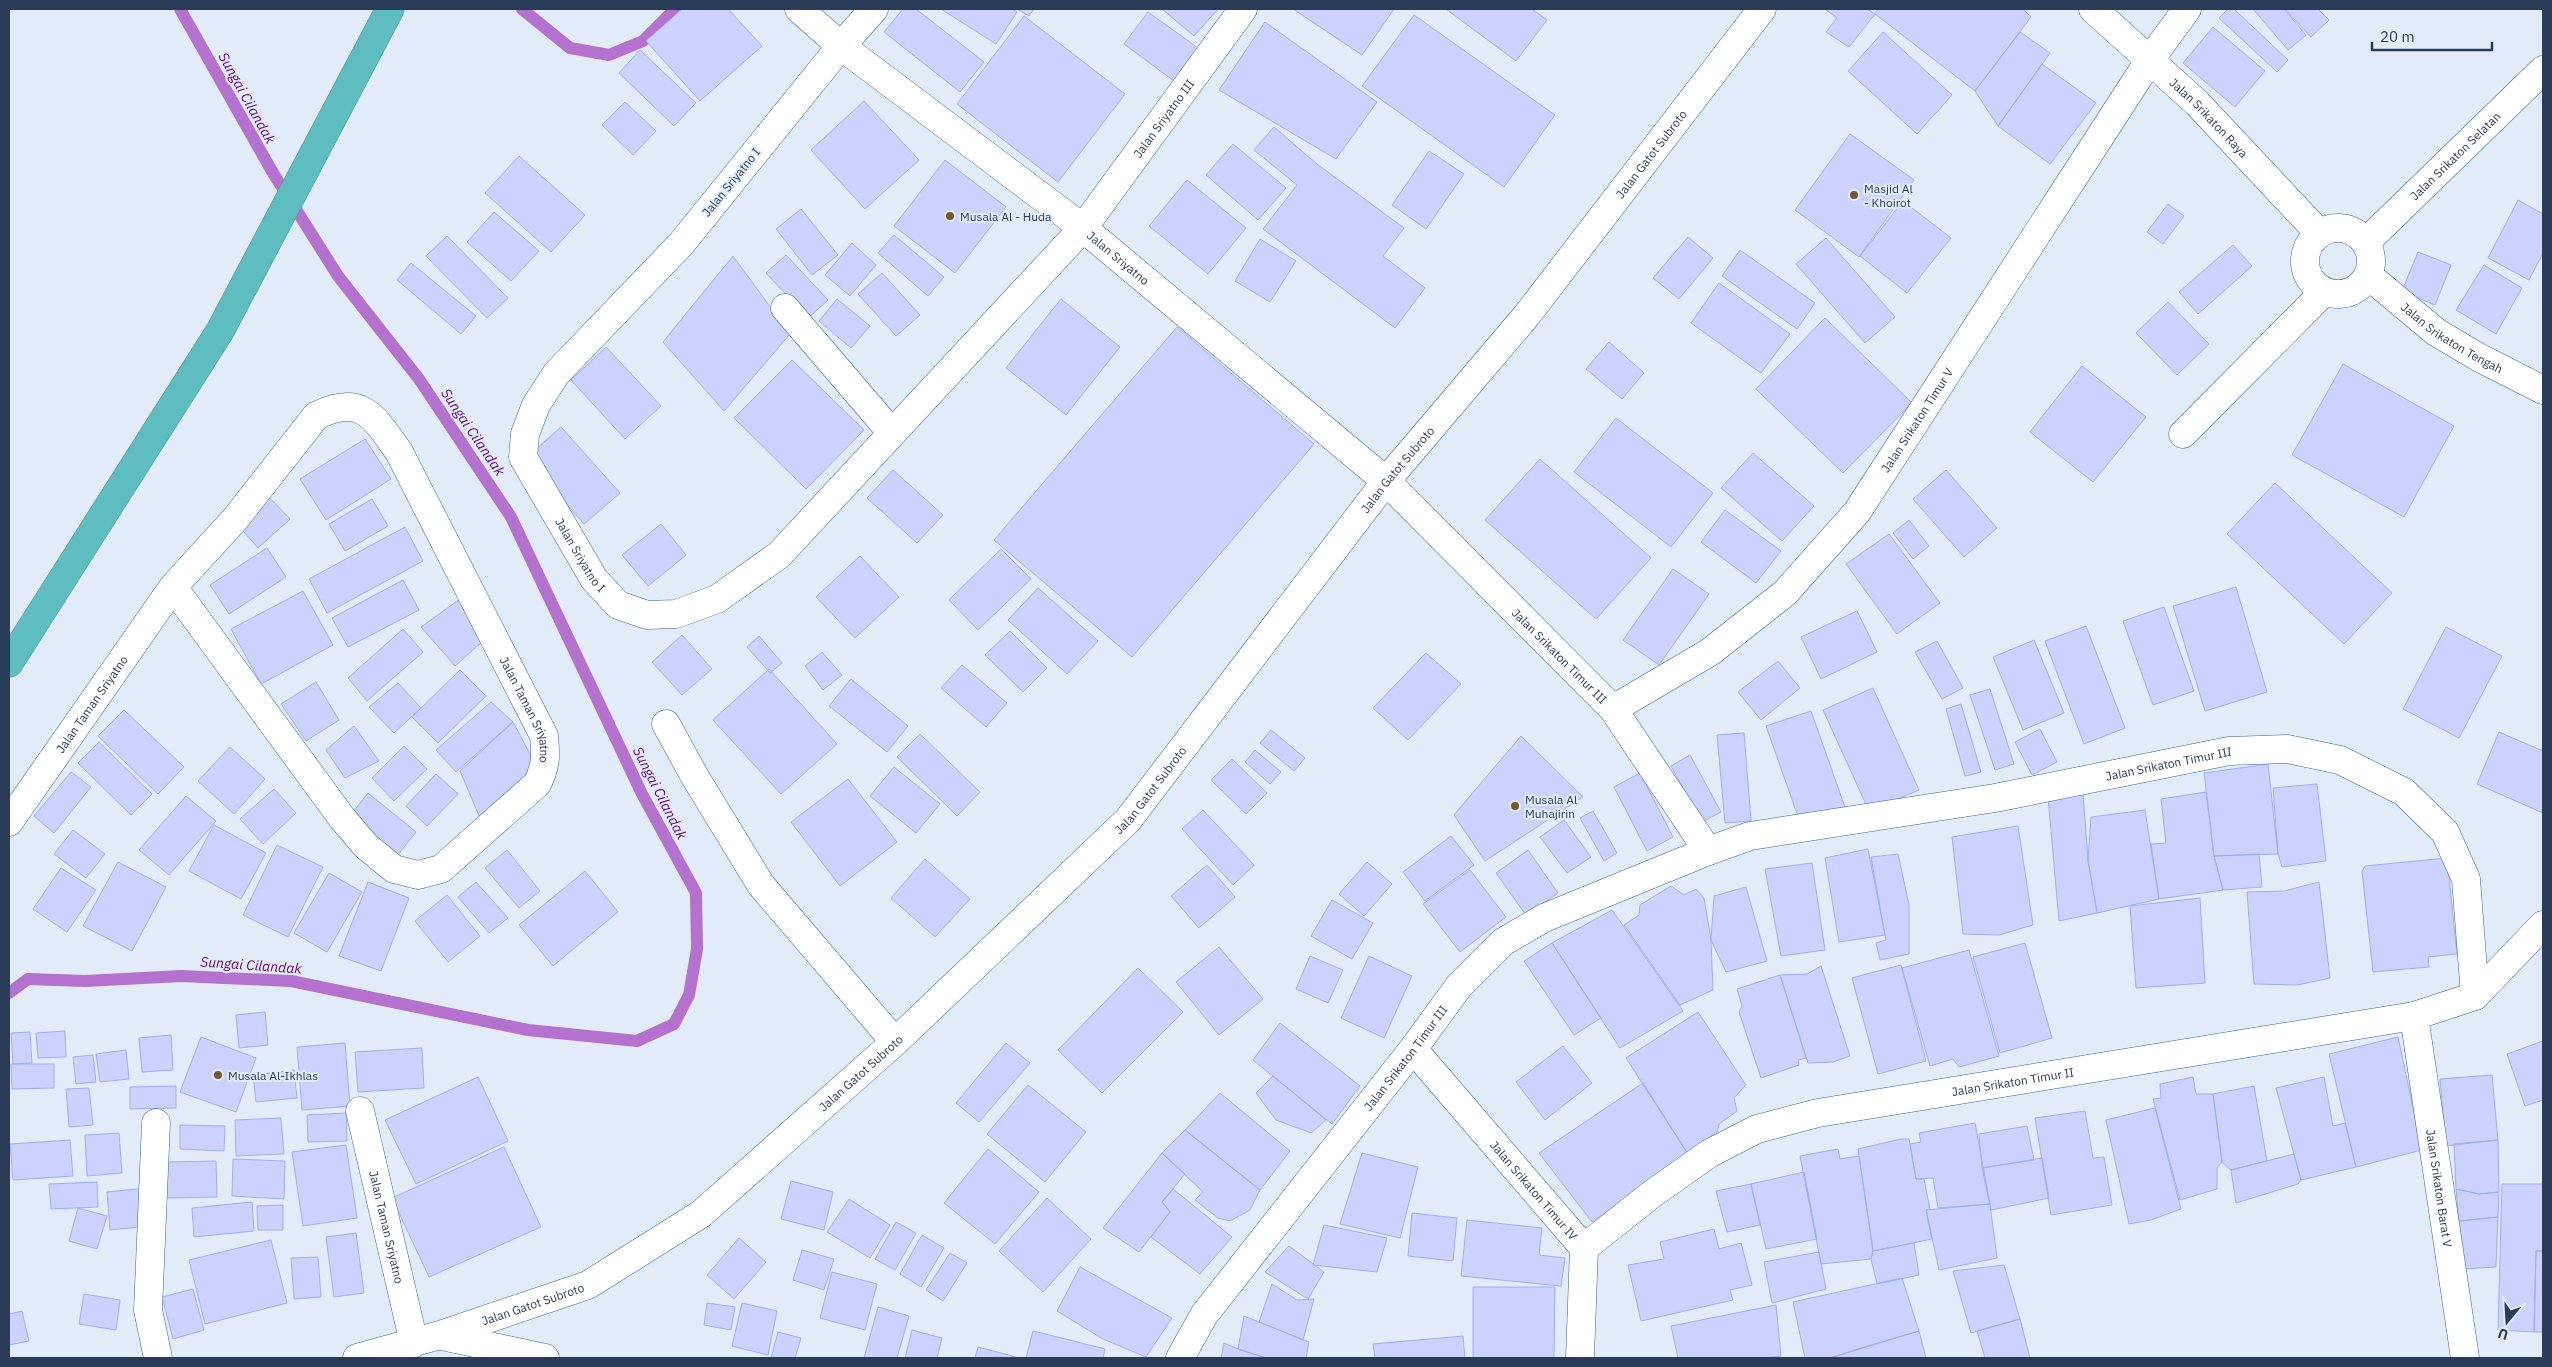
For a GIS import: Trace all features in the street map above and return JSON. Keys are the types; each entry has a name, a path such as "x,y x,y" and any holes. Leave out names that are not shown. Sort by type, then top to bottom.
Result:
{"highway":[{"path":"9,663 220,331 390,9"}],"street":[{"name":"Jalan Sriyatno","path":"799,9 841,46 1083,228 1386,481"},
{"name":"Jalan Sriyatno I","path":"874,9 841,46 680,244 556,374 536,405 525,434 523,456 594,579 618,605 646,616 676,614 717,599 779,555 1083,228"},
{"name":"Jalan Sriyatno III","path":"1083,228 1243,9"},
{"name":"Jalan Gatot Subroto","path":"357,1358 440,1335 588,1285 701,1214 895,1042 1128,820 1386,481 1527,315 1762,9"},
{"name":"Jalan Srikaton Raya","path":"2093,9 2148,61 2197,103 2319,233"},
{"name":"Jalan Srikaton Timur V","path":"1613,709 1710,652 1785,593 1856,512 2148,61 2187,9"},
{"name":"Jalan Srikaton Selatan","path":"2366,242 2543,70"},
{"path":"2335,227 2352,230 2366,242 2372,258 2368,276 2357,289 2341,294 2324,292 2310,280 2304,264 2308,246 2319,233 2335,227"},
{"name":"Jalan Srikaton Tengah","path":"2368,276 2436,332 2478,357 2543,390"},
{"path":"2183,434 2324,292"},
{"path":"785,308 892,433"},
{"name":"Jalan Taman Sriyatno","path":"9,822 173,587 236,518 316,416 333,407 351,407 373,416 399,452 544,736 546,754 544,771 537,784 441,869 418,875 394,869 366,846 342,818 173,587"},
{"name":"Jalan Srikaton Timur III","path":"1386,481 1613,709 1708,850"},
{"path":"666,724 694,777 761,886 895,1042"},
{"name":"Jalan Srikaton Timur III","path":"1180,1358 1204,1315 1413,1049 1459,986 1503,942 1544,918 1708,850 1750,836 1995,798 2229,751 2287,749 2340,760 2404,792 2445,832 2466,880 2475,996"},
{"path":"2475,996 2543,925"},
{"name":"Jalan Srikaton Timur II","path":"1584,1248 1652,1194 1710,1153 1757,1129 1818,1113 2414,1016 2475,996"},
{"name":"Jalan Srikaton Barat V","path":"2414,1016 2465,1358"},
{"name":"Jalan Srikaton Timur IV","path":"1413,1049 1584,1248 1580,1358"},
{"name":"Jalan Taman Sriyatno","path":"360,1111 414,1343"},
{"path":"156,1123 148,1310 158,1358"},
{"path":"440,1335 546,1358"}],"building":[{"path":"682,9 728,9 762,46 700,101 646,41"},
{"path":"903,9 916,9 984,62 960,92 884,32"},
{"path":"941,9 1012,9 1017,12 996,44"},
{"path":"1017,9 1034,9 1029,16"},
{"path":"1162,9 1218,9 1194,36"},
{"path":"1293,9 1394,9 1362,55"},
{"path":"1446,9 1532,9 1547,20 1516,61"},
{"path":"1825,9 1867,9 1875,14 1849,47 1826,32 1837,18"},
{"path":"1879,9 2023,9 2031,17 1975,91 1875,14"},
{"path":"2228,9 2234,9 2288,60 2277,72 2219,18"},
{"path":"2253,9 2284,9 2306,35 2288,50"},
{"path":"2285,9 2318,9 2329,20 2311,37"},
{"path":"1148,12 1198,48 1174,81 1124,44"},
{"path":"1414,15 1555,115 1504,187 1362,86"},
{"path":"1024,16 1125,94 1058,182 957,104"},
{"path":"1265,22 1377,102 1336,159 1219,90"},
{"path":"2213,27 2265,71 2235,107 2183,63"},
{"path":"1883,32 1952,95 1917,134 1848,71"},
{"path":"2020,32 2050,53 1998,126 1975,91"},
{"path":"640,50 696,103 674,126 619,73"},
{"path":"2042,64 2096,103 2050,164 1998,126"},
{"path":"864,101 919,160 865,209 811,150"},
{"path":"625,102 656,131 633,155 602,125"},
{"path":"1274,127 1317,164 1404,228 1383,256 1425,288 1395,328 1263,229 1297,185 1254,150"},
{"name":"Masjid Al - Khoirot","path":"1850,134 1914,180 1859,257 1795,210"},
{"path":"1233,144 1286,188 1258,220 1206,175"},
{"path":"1429,151 1464,174 1426,229 1392,205"},
{"path":"519,156 585,215 551,252 485,193"},
{"name":"Musala Al - Huda","path":"945,160 1006,207 955,273 894,226"},
{"path":"1187,180 1246,228 1208,274 1149,226"},
{"path":"2518,200 2543,214 2543,253 2529,280 2488,258"},
{"path":"1903,201 1951,238 1907,293 1860,256"},
{"path":"2168,204 2184,216 2163,244 2147,232"},
{"path":"801,209 838,255 812,275 776,229"},
{"path":"494,212 539,251 511,281 467,242"},
{"path":"894,235 944,277 928,296 878,253"},
{"path":"447,236 508,298 487,318 426,256"},
{"path":"1688,237 1713,258 1679,299 1653,278"},
{"path":"1826,238 1895,317 1865,343 1796,264"},
{"path":"1260,239 1296,261 1270,302 1235,281"},
{"path":"852,243 876,265 850,296 825,275"},
{"path":"2233,245 2252,266 2198,314 2179,292"},
{"path":"1740,250 1815,303 1797,329 1722,276"},
{"path":"2418,252 2451,265 2435,305 2402,291"},
{"path":"786,255 828,300 808,318 766,273"},
{"path":"733,256 790,334 724,411 663,342"},
{"path":"411,263 476,316 461,334 397,280"},
{"path":"2484,265 2522,288 2496,334 2456,310"},
{"path":"882,273 920,315 896,336 858,294"},
{"path":"1719,283 1790,334 1761,373 1691,323"},
{"path":"837,299 870,326 851,348 819,321"},
{"path":"1061,299 1120,347 1066,415 1006,368"},
{"path":"2168,302 2209,344 2177,375 2136,333"},
{"path":"1825,318 1912,403 1843,473 1756,389"},
{"path":"1177,327 1314,444 1132,657 994,540"},
{"path":"1609,342 1644,373 1622,399 1586,369"},
{"path":"606,347 661,406 625,439 571,380"},
{"path":"792,360 864,430 806,489 734,418"},
{"path":"2343,364 2454,426 2404,517 2292,455"},
{"path":"2082,366 2146,417 2093,482 2030,432"},
{"path":"1616,418 1713,493 1671,547 1574,472"},
{"path":"561,427 620,493 584,524 526,458"},
{"path":"365,439 391,479 326,520 300,479"},
{"path":"1753,453 1814,506 1782,541 1721,488"},
{"path":"1540,459 1651,558 1596,619 1485,520"},
{"path":"893,470 943,515 917,543 867,498"},
{"path":"1946,470 1997,528 1964,557 1913,499"},
{"path":"2275,483 2392,593 2344,644 2227,534"},
{"path":"268,496 290,519 258,548 237,524"},
{"path":"372,499 388,526 345,551 329,524"},
{"path":"1725,510 1781,551 1756,583 1701,542"},
{"path":"1909,520 1929,546 1913,559 1893,533"},
{"path":"661,524 686,555 648,586 622,555"},
{"path":"405,527 423,561 327,613 309,579"},
{"path":"1889,534 1940,603 1897,634 1846,564"},
{"path":"267,548 286,577 229,614 210,585"},
{"path":"1001,549 1031,579 978,630 949,600"},
{"path":"860,556 899,597 855,638 816,597"},
{"path":"1673,569 1709,594 1659,665 1623,640"},
{"path":"403,580 419,610 348,647 332,618"},
{"path":"2236,587 2267,692 2205,711 2173,606"},
{"path":"1038,588 1098,641 1067,674 1008,620"},
{"path":"303,591 333,645 261,684 231,629"},
{"path":"460,599 484,640 455,666 421,627"},
{"path":"2164,607 2194,691 2153,705 2123,621"},
{"path":"1857,611 1877,652 1821,679 1801,637"},
{"path":"2086,626 2125,728 2084,744 2045,641"},
{"path":"2446,627 2502,656 2459,738 2403,709"},
{"path":"403,629 423,652 367,701 348,678"},
{"path":"1010,631 1047,668 1023,692 985,655"},
{"path":"682,635 712,669 682,695 652,662"},
{"path":"759,636 782,663 770,673 747,647"},
{"path":"2034,640 2064,713 2023,730 1993,657"},
{"path":"1937,641 1963,688 1942,699 1915,652"},
{"path":"822,652 842,675 823,690 805,666"},
{"path":"1426,653 1461,684 1408,740 1373,708"},
{"path":"1778,661 1800,688 1761,720 1738,692"},
{"path":"962,665 1007,703 986,727 941,688"},
{"path":"769,669 837,744 781,794 713,720"},
{"path":"460,670 486,696 438,743 412,717"},
{"path":"851,679 908,726 887,752 829,706"},
{"path":"316,682 339,720 306,741 281,704"},
{"path":"398,683 421,708 394,733 369,707"},
{"path":"1873,688 1919,790 1869,811 1823,710"},
{"path":"1990,689 2014,764 1995,770 1970,695"},
{"path":"491,702 513,722 456,772 436,750"},
{"path":"1961,704 1981,772 1965,776 1946,709"},
{"path":"124,710 184,767 158,794 98,736"},
{"path":"1811,711 1846,810 1801,825 1766,726"},
{"path":"513,722 539,771 480,818 460,771"},
{"path":"354,726 379,761 345,778 326,750"},
{"path":"2040,729 2057,762 2032,775 2015,742"},
{"path":"1271,730 1305,758 1294,771 1260,743"},
{"path":"2499,732 2543,751 2543,813 2477,784"},
{"path":"1744,733 1751,821 1725,823 1717,735"},
{"path":"920,734 980,792 957,816 897,757"},
{"name":"Musala Al Muhajirin","path":"1521,736 1583,797 1485,861 1454,815"},
{"path":"99,742 152,794 131,815 78,763"},
{"path":"404,746 427,769 394,801 372,778"},
{"path":"230,747 265,779 234,814 198,781"},
{"path":"1255,750 1281,772 1270,784 1245,762"},
{"path":"1690,755 1721,812 1702,822 1671,766"},
{"path":"1232,759 1267,793 1246,814 1211,780"},
{"path":"2268,764 2278,854 2214,856 2204,773"},
{"path":"894,767 940,804 916,833 870,796"},
{"path":"71,772 91,787 54,833 34,816"},
{"path":"1640,773 1673,837 1647,851 1614,787"},
{"path":"436,774 458,794 427,826 406,806"},
{"path":"848,779 897,842 840,886 791,822"},
{"path":"2317,784 2326,861 2282,867 2278,854 2273,788"},
{"path":"274,789 296,813 263,844 240,819"},
{"path":"2206,792 2214,856 2223,890 2159,899 2151,844 2166,843 2161,799"},
{"path":"368,793 416,832 397,856 349,817"},
{"path":"2083,793 2088,860 2097,913 2059,921 2048,797"},
{"path":"186,796 216,821 169,875 139,850"},
{"path":"1203,810 1254,865 1233,885 1182,829"},
{"path":"2145,810 2159,899 2097,913 2088,860 2091,817"},
{"path":"1593,811 1617,853 1604,861 1580,818"},
{"path":"1564,820 1591,857 1567,873 1540,837"},
{"path":"214,825 266,853 241,899 189,871"},
{"path":"2018,826 2033,925 1999,935 1963,934 1952,837"},
{"path":"73,830 105,854 86,878 54,854"},
{"path":"1451,836 1474,865 1425,901 1403,872"},
{"path":"277,845 323,867 288,937 243,915"},
{"path":"1868,849 1885,935 1839,942 1825,858"},
{"path":"507,850 540,891 519,908 485,868"},
{"path":"1528,850 1558,893 1526,915 1496,873"},
{"path":"1898,854 1909,905 1909,954 1880,960 1876,943 1886,940 1871,857"},
{"path":"2259,854 2262,887 2223,890 2214,856"},
{"path":"2447,858 2457,954 2428,957 2429,967 2373,972 2362,871 2365,866"},
{"path":"925,859 970,899 935,937 891,898"},
{"path":"118,862 166,887 132,951 83,926"},
{"path":"1367,862 1392,884 1364,916 1339,894"},
{"path":"1812,863 1825,950 1781,956 1765,869"},
{"path":"1207,865 1235,897 1199,928 1171,896"},
{"path":"61,868 96,890 67,932 33,909"},
{"path":"1470,870 1506,917 1460,952 1423,904"},
{"path":"585,871 618,912 553,966 519,925"},
{"path":"329,873 362,892 327,952 294,933"},
{"path":"368,882 409,898 381,971 339,956"},
{"path":"476,882 508,918 489,933 458,897"},
{"path":"2319,882 2330,978 2297,985 2254,984 2247,892 2284,891"},
{"path":"1671,886 1684,895 1696,889 1704,898 1711,940 1713,990 1680,1005 1624,925 1639,915 1640,905"},
{"path":"1746,887 1767,961 1726,972 1711,940 1714,896"},
{"path":"447,895 480,936 448,962 415,921"},
{"path":"2200,898 2205,983 2136,988 2130,906"},
{"path":"1332,900 1373,923 1352,959 1311,936"},
{"path":"1612,910 1683,1011 1620,1048 1552,943"},
{"path":"1552,943 1601,1018 1574,1035 1524,961"},
{"path":"2025,943 2052,1038 2000,1053 1973,957"},
{"path":"1219,947 1263,999 1219,1035 1176,982"},
{"path":"1969,950 1999,1056 1959,1067 1953,1059 1930,1066 1902,968"},
{"path":"1310,956 1343,970 1328,1003 1296,989"},
{"path":"1369,956 1412,976 1384,1038 1341,1018"},
{"path":"1901,965 1926,1061 1878,1074 1852,978"},
{"path":"1821,966 1850,1056 1833,1062 1808,1063 1780,975 1807,974"},
{"path":"1138,968 1183,1012 1102,1093 1058,1050"},
{"path":"1780,975 1806,1058 1798,1060 1799,1065 1761,1078 1739,1012 1742,1006 1737,989"},
{"path":"265,1012 268,1045 239,1048 236,1015"},
{"path":"1698,1012 1746,1085 1734,1098 1737,1111 1719,1124 1717,1132 1688,1154 1626,1058"},
{"path":"1280,1023 1360,1086 1332,1124 1253,1060"},
{"path":"65,1031 66,1057 38,1058 36,1033"},
{"path":"30,1032 32,1063 13,1064 11,1033"},
{"path":"171,1035 173,1070 142,1072 139,1038"},
{"name":"Musala Al-Ikhlas","path":"201,1037 256,1058 236,1112 180,1092"},
{"path":"2398,1037 2422,1150 2356,1167 2329,1054"},
{"path":"2543,1041 2543,1100 2525,1106 2507,1054"},
{"path":"345,1043 350,1106 302,1110 297,1047"},
{"path":"1006,1043 1030,1063 979,1122 956,1103"},
{"path":"1563,1046 1592,1083 1545,1120 1516,1082"},
{"path":"422,1048 424,1088 358,1092 355,1052"},
{"path":"126,1050 129,1079 100,1082 96,1054"},
{"path":"93,1055 96,1082 76,1084 73,1057"},
{"path":"11,1064 54,1064 54,1088 12,1089"},
{"path":"294,1070 297,1098 256,1102 253,1075"},
{"path":"2492,1075 2498,1140 2446,1146 2440,1079"},
{"path":"1273,1076 1326,1120 1311,1133 1276,1120 1256,1093"},
{"path":"478,1077 508,1141 416,1184 385,1120"},
{"path":"2193,1077 2196,1094 2213,1094 2222,1162 2217,1168 2217,1189 2180,1200 2153,1099 2161,1098 2160,1084"},
{"path":"2324,1077 2333,1126 2345,1123 2356,1167 2301,1180 2276,1088"},
{"path":"1643,1083 1688,1154 1592,1222 1539,1153"},
{"path":"1028,1085 1086,1132 1045,1182 987,1134"},
{"path":"176,1086 176,1108 130,1109 130,1087"},
{"path":"2254,1086 2267,1161 2231,1170 2222,1162 2213,1094"},
{"path":"89,1088 93,1125 69,1127 66,1089"},
{"path":"1220,1093 1290,1151 1260,1190 1185,1130"},
{"path":"2155,1108 2181,1209 2151,1220 2129,1224 2106,1120"},
{"path":"2085,1111 2093,1158 2104,1157 2112,1205 2051,1215 2035,1118"},
{"path":"346,1113 347,1141 308,1142 307,1115"},
{"path":"281,1118 284,1154 236,1156 235,1120"},
{"path":"1975,1123 1990,1204 1938,1208 1933,1178 1916,1179 1910,1144 1921,1142 1919,1133"},
{"path":"180,1125 225,1126 224,1151 180,1149"},
{"path":"2027,1126 2034,1160 1982,1168 1979,1134"},
{"path":"1185,1130 1260,1190 1250,1210 1230,1221 1218,1218 1195,1200 1203,1192 1162,1153"},
{"path":"119,1133 122,1173 87,1176 85,1135"},
{"path":"1901,1139 1909,1139 1916,1179 1924,1179 1930,1209 1926,1210 1932,1239 1873,1251 1858,1149"},
{"path":"70,1140 73,1176 13,1180 10,1144"},
{"path":"2498,1140 2499,1192 2479,1194 2456,1189 2454,1144"},
{"path":"346,1145 357,1218 303,1226 292,1152"},
{"path":"504,1147 541,1227 429,1277 392,1198"},
{"path":"988,1149 1039,1192 995,1244 944,1203"},
{"path":"1838,1149 1840,1159 1859,1156 1873,1251 1871,1259 1821,1264 1800,1156"},
{"path":"1162,1153 1185,1174 1162,1202 1170,1212 1139,1252 1103,1228"},
{"path":"1362,1153 1418,1167 1400,1238 1340,1224"},
{"path":"2294,1154 2301,1180 2298,1184 2236,1203 2231,1170"},
{"path":"2042,1158 2049,1198 1991,1210 1982,1168"},
{"path":"233,1159 285,1161 284,1199 232,1196"},
{"path":"216,1161 217,1197 166,1198 165,1162"},
{"path":"1804,1172 1817,1239 1766,1249 1751,1184"},
{"path":"791,1181 833,1192 824,1230 781,1219"},
{"path":"97,1182 98,1207 51,1209 49,1184"},
{"path":"1751,1184 1760,1225 1727,1232 1716,1191"},
{"path":"2502,1184 2543,1184 2543,1251 2536,1251 2534,1332 2498,1330"},
{"path":"146,1188 149,1226 110,1230 107,1192"},
{"path":"1173,1189 1232,1237 1200,1274 1151,1237 1170,1212 1162,1202"},
{"path":"2456,1189 2479,1194 2499,1192 2498,1217 2459,1221"},
{"path":"1047,1198 1091,1239 1043,1292 999,1251"},
{"path":"849,1199 890,1225 870,1258 827,1232"},
{"path":"252,1202 254,1231 194,1237 192,1208"},
{"path":"1990,1204 1997,1258 1939,1270 1926,1210"},
{"path":"283,1205 283,1230 258,1230 257,1206"},
{"path":"78,1208 107,1216 97,1249 69,1241"},
{"path":"1412,1213 1457,1218 1453,1261 1408,1256"},
{"path":"2498,1217 2496,1267 2461,1269 2459,1221"},
{"path":"1467,1220 1542,1228 1539,1255 1565,1258 1561,1286 1461,1276"},
{"path":"896,1222 916,1233 895,1270 875,1259"},
{"path":"1324,1225 1387,1238 1377,1272 1313,1265"},
{"path":"1714,1229 1719,1249 1741,1243 1752,1285 1730,1290 1733,1300 1641,1321 1628,1265 1664,1259 1660,1242"},
{"path":"356,1233 364,1293 334,1297 326,1237"},
{"path":"922,1235 944,1248 921,1287 900,1274"},
{"path":"739,1238 766,1262 734,1299 707,1275"},
{"path":"271,1240 287,1303 205,1324 189,1260"},
{"path":"1914,1243 1919,1275 1877,1284 1871,1259 1873,1251"},
{"path":"1289,1246 1324,1272 1308,1299 1265,1272"},
{"path":"802,1250 834,1259 824,1290 793,1280"},
{"path":"2536,1251 2543,1251 2543,1332 2534,1332"},
{"path":"1819,1252 1826,1289 1772,1303 1764,1262"},
{"path":"950,1253 967,1263 943,1301 926,1290"},
{"path":"318,1257 321,1297 294,1299 291,1258"},
{"path":"2004,1265 2020,1319 1971,1333 1953,1271"},
{"path":"1080,1267 1172,1318 1146,1357 1103,1339 1057,1311"},
{"path":"832,1272 877,1284 865,1330 820,1318"},
{"path":"1902,1278 1919,1331 1830,1358 1805,1358 1793,1302"},
{"path":"1272,1284 1297,1300 1314,1299 1303,1340 1259,1322"},
{"path":"1473,1287 1555,1287 1554,1358 1473,1358"},
{"path":"193,1289 204,1330 173,1339 162,1297"},
{"path":"84,1294 120,1300 116,1330 79,1324"},
{"path":"707,1303 735,1307 731,1330 704,1325"},
{"path":"742,1303 777,1311 768,1355 732,1346"},
{"path":"1776,1305 1781,1356 1765,1358 1678,1358 1671,1326"},
{"path":"878,1307 909,1316 897,1358 864,1358"},
{"path":"22,1311 29,1341 9,1345 9,1314"},
{"path":"1244,1316 1309,1342 1306,1358 1266,1358 1238,1349"},
{"path":"2020,1319 2030,1358 1985,1358 1977,1331"},
{"path":"912,1330 942,1338 937,1358 905,1358"},
{"path":"1033,1331 1105,1349 1103,1358 1026,1358"},
{"path":"1919,1331 1926,1358 1830,1358 1861,1348"},
{"path":"778,1332 801,1338 795,1358 771,1358"},
{"path":"1463,1336 1465,1358 1375,1358 1373,1344"},
{"path":"1224,1343 1238,1349 1266,1358 1221,1358"},
{"path":"978,1347 1016,1357 1016,1358 975,1358"}],"waterway":[{"name":"Sungai Cilandak","path":"9,993 28,979 85,981 182,976 291,981 528,1030 637,1041 674,1024 689,995 697,949 696,893 642,794 511,517 419,379 338,276 273,173 180,9"},
{"name":"Sungai Cilandak","path":"522,9 570,48 609,55 643,41 675,9"}],"place":[{"name":"Masjid Al - Khoirot","path":"1854,195"},
{"name":"Musala Al - Huda","path":"950,216"},
{"name":"Musala Al Muhajirin","path":"1515,806"},
{"name":"Musala Al-Ikhlas","path":"218,1075"}]}
